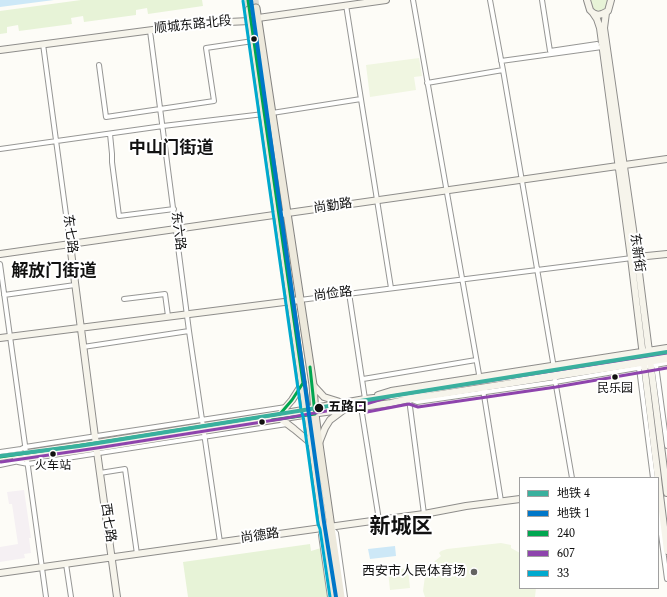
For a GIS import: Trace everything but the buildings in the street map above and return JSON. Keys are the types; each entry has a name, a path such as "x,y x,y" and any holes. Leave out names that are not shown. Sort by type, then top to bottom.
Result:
{"main road":[{"path":"253,9 272,113 313,385 311,411"},
{"path":"254,19 254,41 264,114 303,383 311,411 324,523 328,528 341,597"},
{"path":"328,528 335,597"}],"street":[{"name":"顺城东路北段","path":"0,50 206,23 254,19 386,0"},
{"path":"413,0 501,501"},
{"path":"490,0 538,270 572,477"},
{"path":"542,0 550,51 600,45"},
{"name":"东新街","path":"587,0 588,5 599,25 600,45 621,166"},
{"name":"东新街","path":"611,0 610,7 606,13 604,28 647,360 666,478 667,493"},
{"path":"346,5 391,288"},
{"path":"592,13 598,15 606,13"},
{"name":"东六路","path":"150,31 189,331 220,542"},
{"path":"99,65 106,117 214,101 206,48 254,41"},
{"name":"东七路","path":"43,44 96,445"},
{"path":"501,61 600,45"},
{"path":"427,83 503,70"},
{"path":"0,149 163,126 272,113 361,99"},
{"path":"110,134 119,216 174,209"},
{"name":"尚勤路","path":"0,254 667,159"},
{"name":"尚俭路","path":"0,338 667,254"},
{"path":"0,264 23,448 27,459 46,597"},
{"path":"4,294 75,285"},
{"path":"124,300 165,294 168,316"},
{"path":"349,294 365,399"},
{"path":"83,347 189,331"},
{"path":"647,360 667,348"},
{"path":"311,411 344,410 391,403 481,385 647,360 667,353"},
{"path":"0,457 27,459 96,445 280,417 365,399 481,385 647,360 667,359"},
{"path":"363,379 476,360"},
{"path":"647,360 667,363"},
{"path":"647,360 667,446"},
{"path":"647,360 653,477"},
{"name":"东新街","path":"647,360 658,477"},
{"path":"280,417 303,383"},
{"path":"313,385 324,397 342,403"},
{"path":"365,399 390,391 413,387 481,385"},
{"path":"413,387 420,392"},
{"path":"409,399 424,514"},
{"path":"203,429 286,406"},
{"path":"361,407 379,520"},
{"path":"280,417 287,424 315,444 330,420 344,410"},
{"path":"0,464 18,462 96,445 203,429 287,424"},
{"path":"0,452 23,448 96,445"},
{"name":"西七路","path":"96,445 118,597"},
{"path":"0,460 18,458 27,459"},
{"path":"100,473 125,469 137,554"},
{"name":"东新街","path":"659,487 667,551"},
{"name":"尚德路","path":"0,573 328,528 519,499"},
{"path":"659,519 667,579"},
{"path":"330,597 322,535 328,528 336,533 346,597"},
{"path":"66,564 71,597"}],"shaded area":[{"path":"24,490 31,538 29,538 31,553 24,554 25,558 0,562 0,547 18,544 12,504 9,504 7,492"}],"green space":[{"path":"81,0 202,0 203,6 148,14 147,8 136,10 136,15 84,22 83,16 71,18 72,24 19,31 18,25 7,27 7,33 0,34 0,11"},
{"path":"591,0 607,0 606,7 601,11 594,10"},
{"path":"419,58 422,76 414,77 416,90 370,97 366,65"},
{"name":"西安市人民体育场","path":"501,543 511,545 511,548 519,552 519,589 536,589 535,597 425,597 423,591 425,576 435,561 441,556 439,553 447,549"},
{"path":"310,544 311,551 321,548 328,597 188,597 183,562"},
{"path":"408,568 410,588 390,590 388,571"}],"water":[{"path":"0,0 54,0 0,7"},
{"path":"395,546 396,556 370,559 368,549"}],"tunnel":[{"path":"248,0 249,10"},
{"path":"255,0 256,8"}],"metro line":[{"name":"1","path":"251,0 324,522 336,597"},
{"name":"4","path":"0,456 79,446 667,352"}],"transit line":[{"name":"240","path":"0,457 280,414 292,400 303,383 248,0"},
{"name":"33","path":"243,1 301,410 330,597"},
{"name":"607","path":"1,462 281,419 366,404 392,396 667,353"},
{"name":"240","path":"272,420 315,414 310,367"},
{"name":"607","path":"367,412 409,404 418,407 556,387 667,368"}],"place":[{"name":"民乐园","path":"615,377"},
{"name":"五路口","path":"319,408"},
{"name":"火车站","path":"53,454"},
{"name":"西安市人民体育场","path":"474,572"}],"district":[{"name":"中山门街道","path":"171,150"},
{"name":"解放门街道","path":"54,273"},
{"name":"新城区","path":"401,529"}]}
